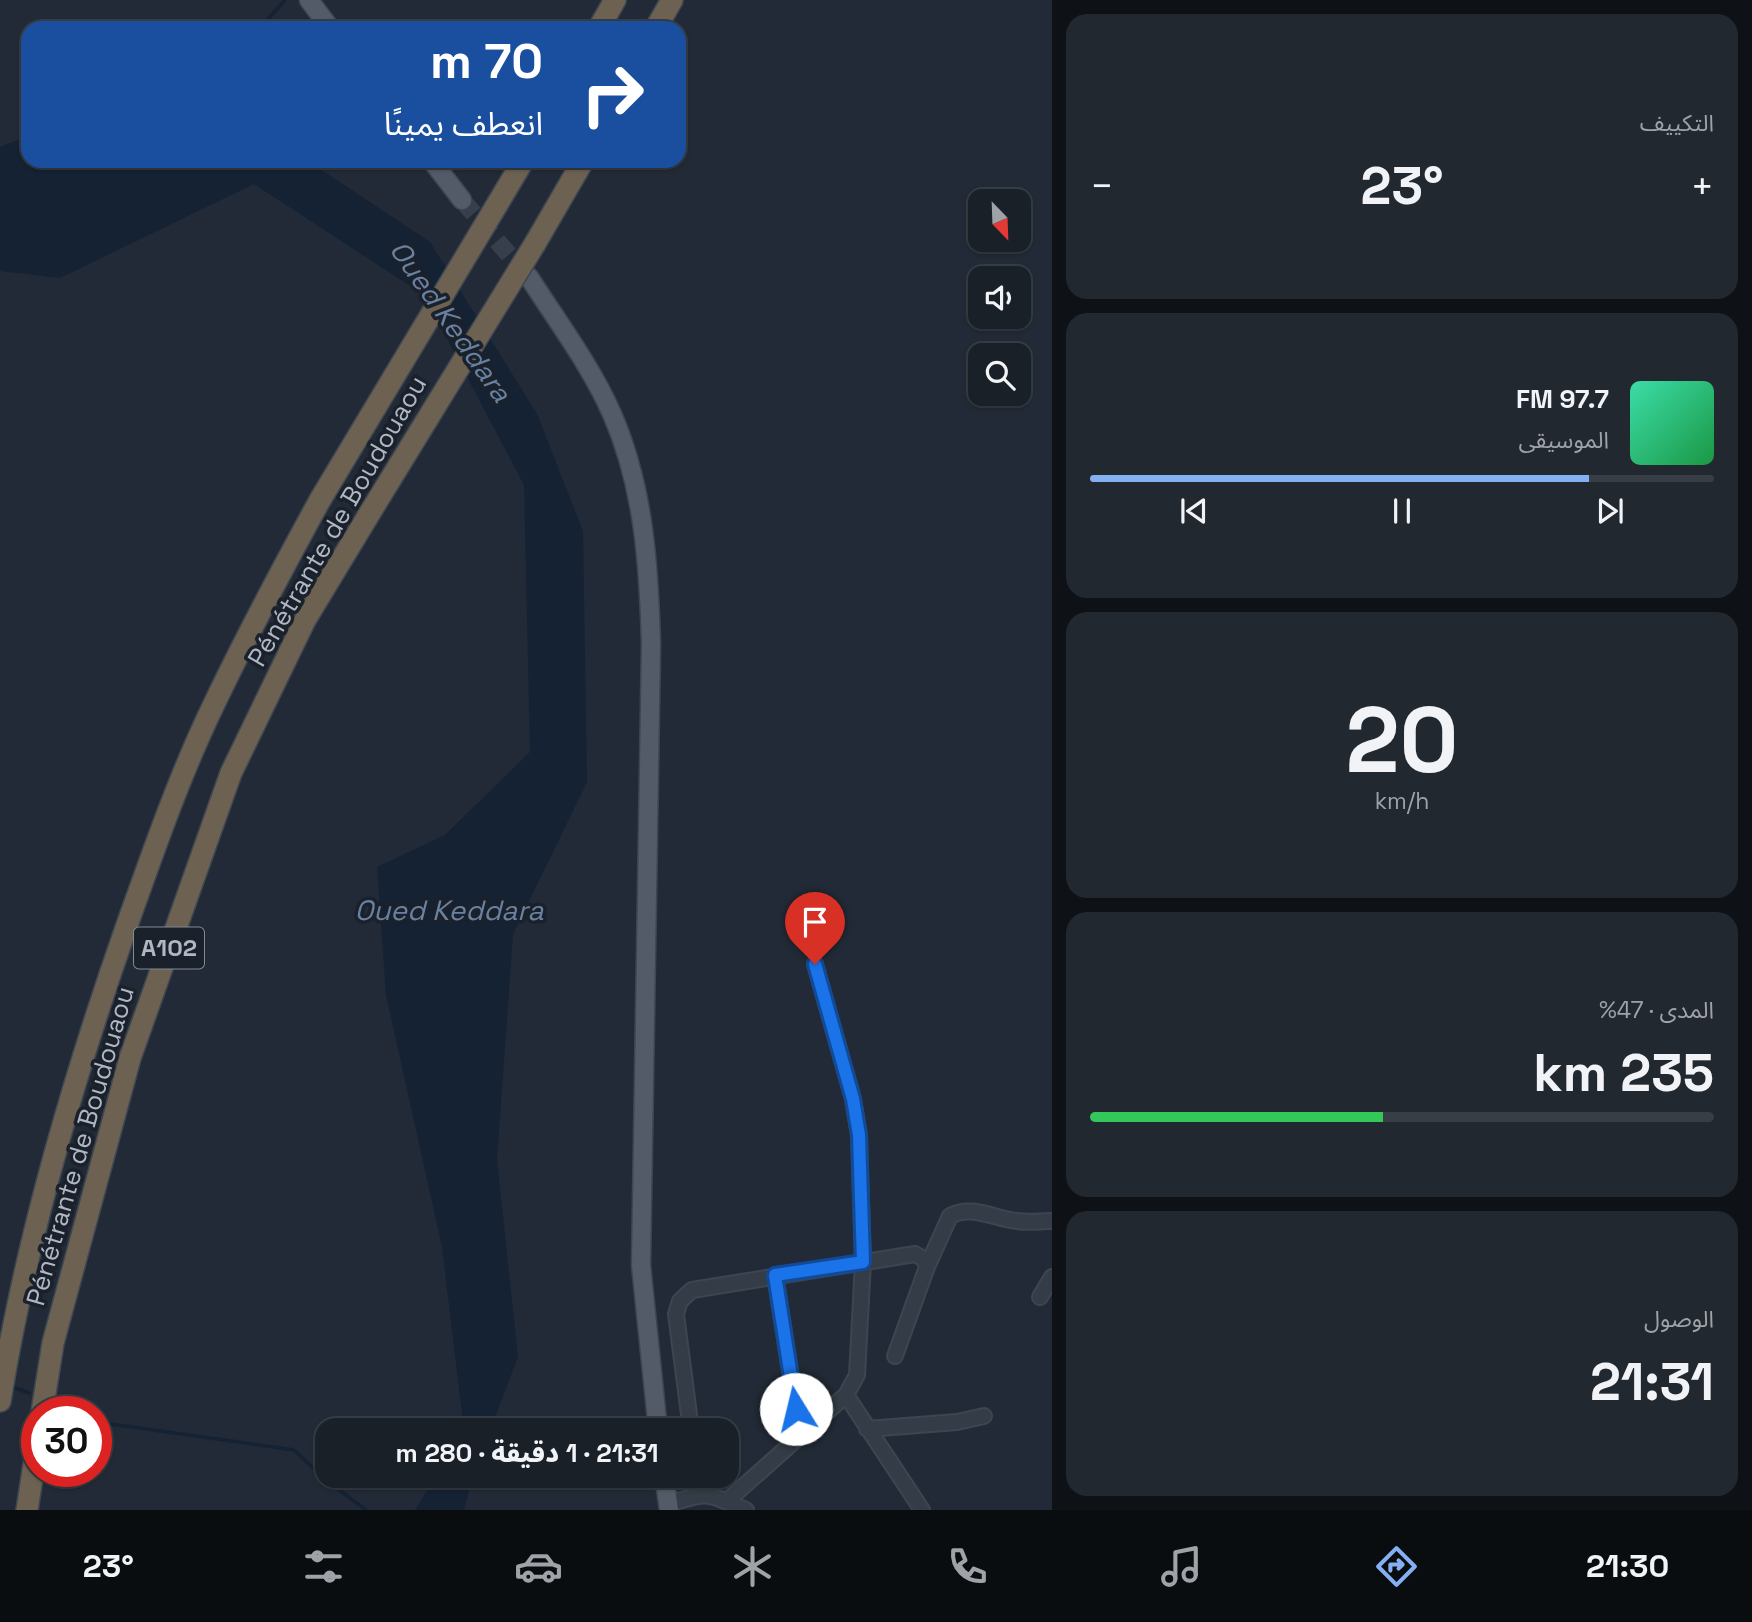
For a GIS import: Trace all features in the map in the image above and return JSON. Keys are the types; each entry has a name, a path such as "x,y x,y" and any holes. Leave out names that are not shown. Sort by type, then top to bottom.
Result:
{"highway":[{"path":"603,21 615,0"},
{"path":"660,21 672,0"},
{"name":"Pénétrante de Boudouaou","path":"0,1401 35,1227 75,1081 162,826 211,710 320,500 519,168"},
{"name":"Pénétrante de Boudouaou","path":"45,1396 53,1343 127,1070 227,785 305,620 579,168"},
{"path":"27,1510 31,1487"}],"main road":[{"path":"309,0 325,21"},
{"path":"437,168 462,200"},
{"path":"528,277 579,355 612,415 640,511 649,560 652,645 641,1265 657,1418"},
{"path":"666,1488 668,1507"}],"street":[{"path":"727,1501 846,1395 857,1375 863,1262 859,1135 853,1099 815,964"},
{"path":"895,1356 927,1267 950,1216 968,1210 1018,1222 1052,1222"},
{"path":"690,1418 677,1314 680,1301 692,1290 703,1286 915,1254 924,1259 927,1267"},
{"path":"775,1275 800,1435"},
{"path":"1040,1297 1052,1277"},
{"path":"846,1395 922,1510"},
{"path":"867,1429 957,1422 984,1416"},
{"path":"698,1488 699,1495"},
{"path":"668,1507 699,1495 716,1495 746,1510"}],"water":[{"name":"Oued Keddara","path":"21,139 21,168 319,168 430,242 537,414 583,531 587,782 513,934 497,1160 518,1357 495,1418 463,1418 442,1247 386,995 377,867 445,835 530,752 524,485 424,295 254,184 60,278 0,271 0,147"},
{"path":"429,1488 470,1488 464,1510 415,1510"}],"waterway":[{"path":"266,21 285,0"},
{"path":"13,1387 29,1393"},
{"path":"112,1424 294,1450 327,1481 366,1510"}],"tunnel":[{"path":"462,200 528,277"}],"route":[{"path":"796,1409 775,1275 863,1262 859,1135 853,1099 815,964"}]}
